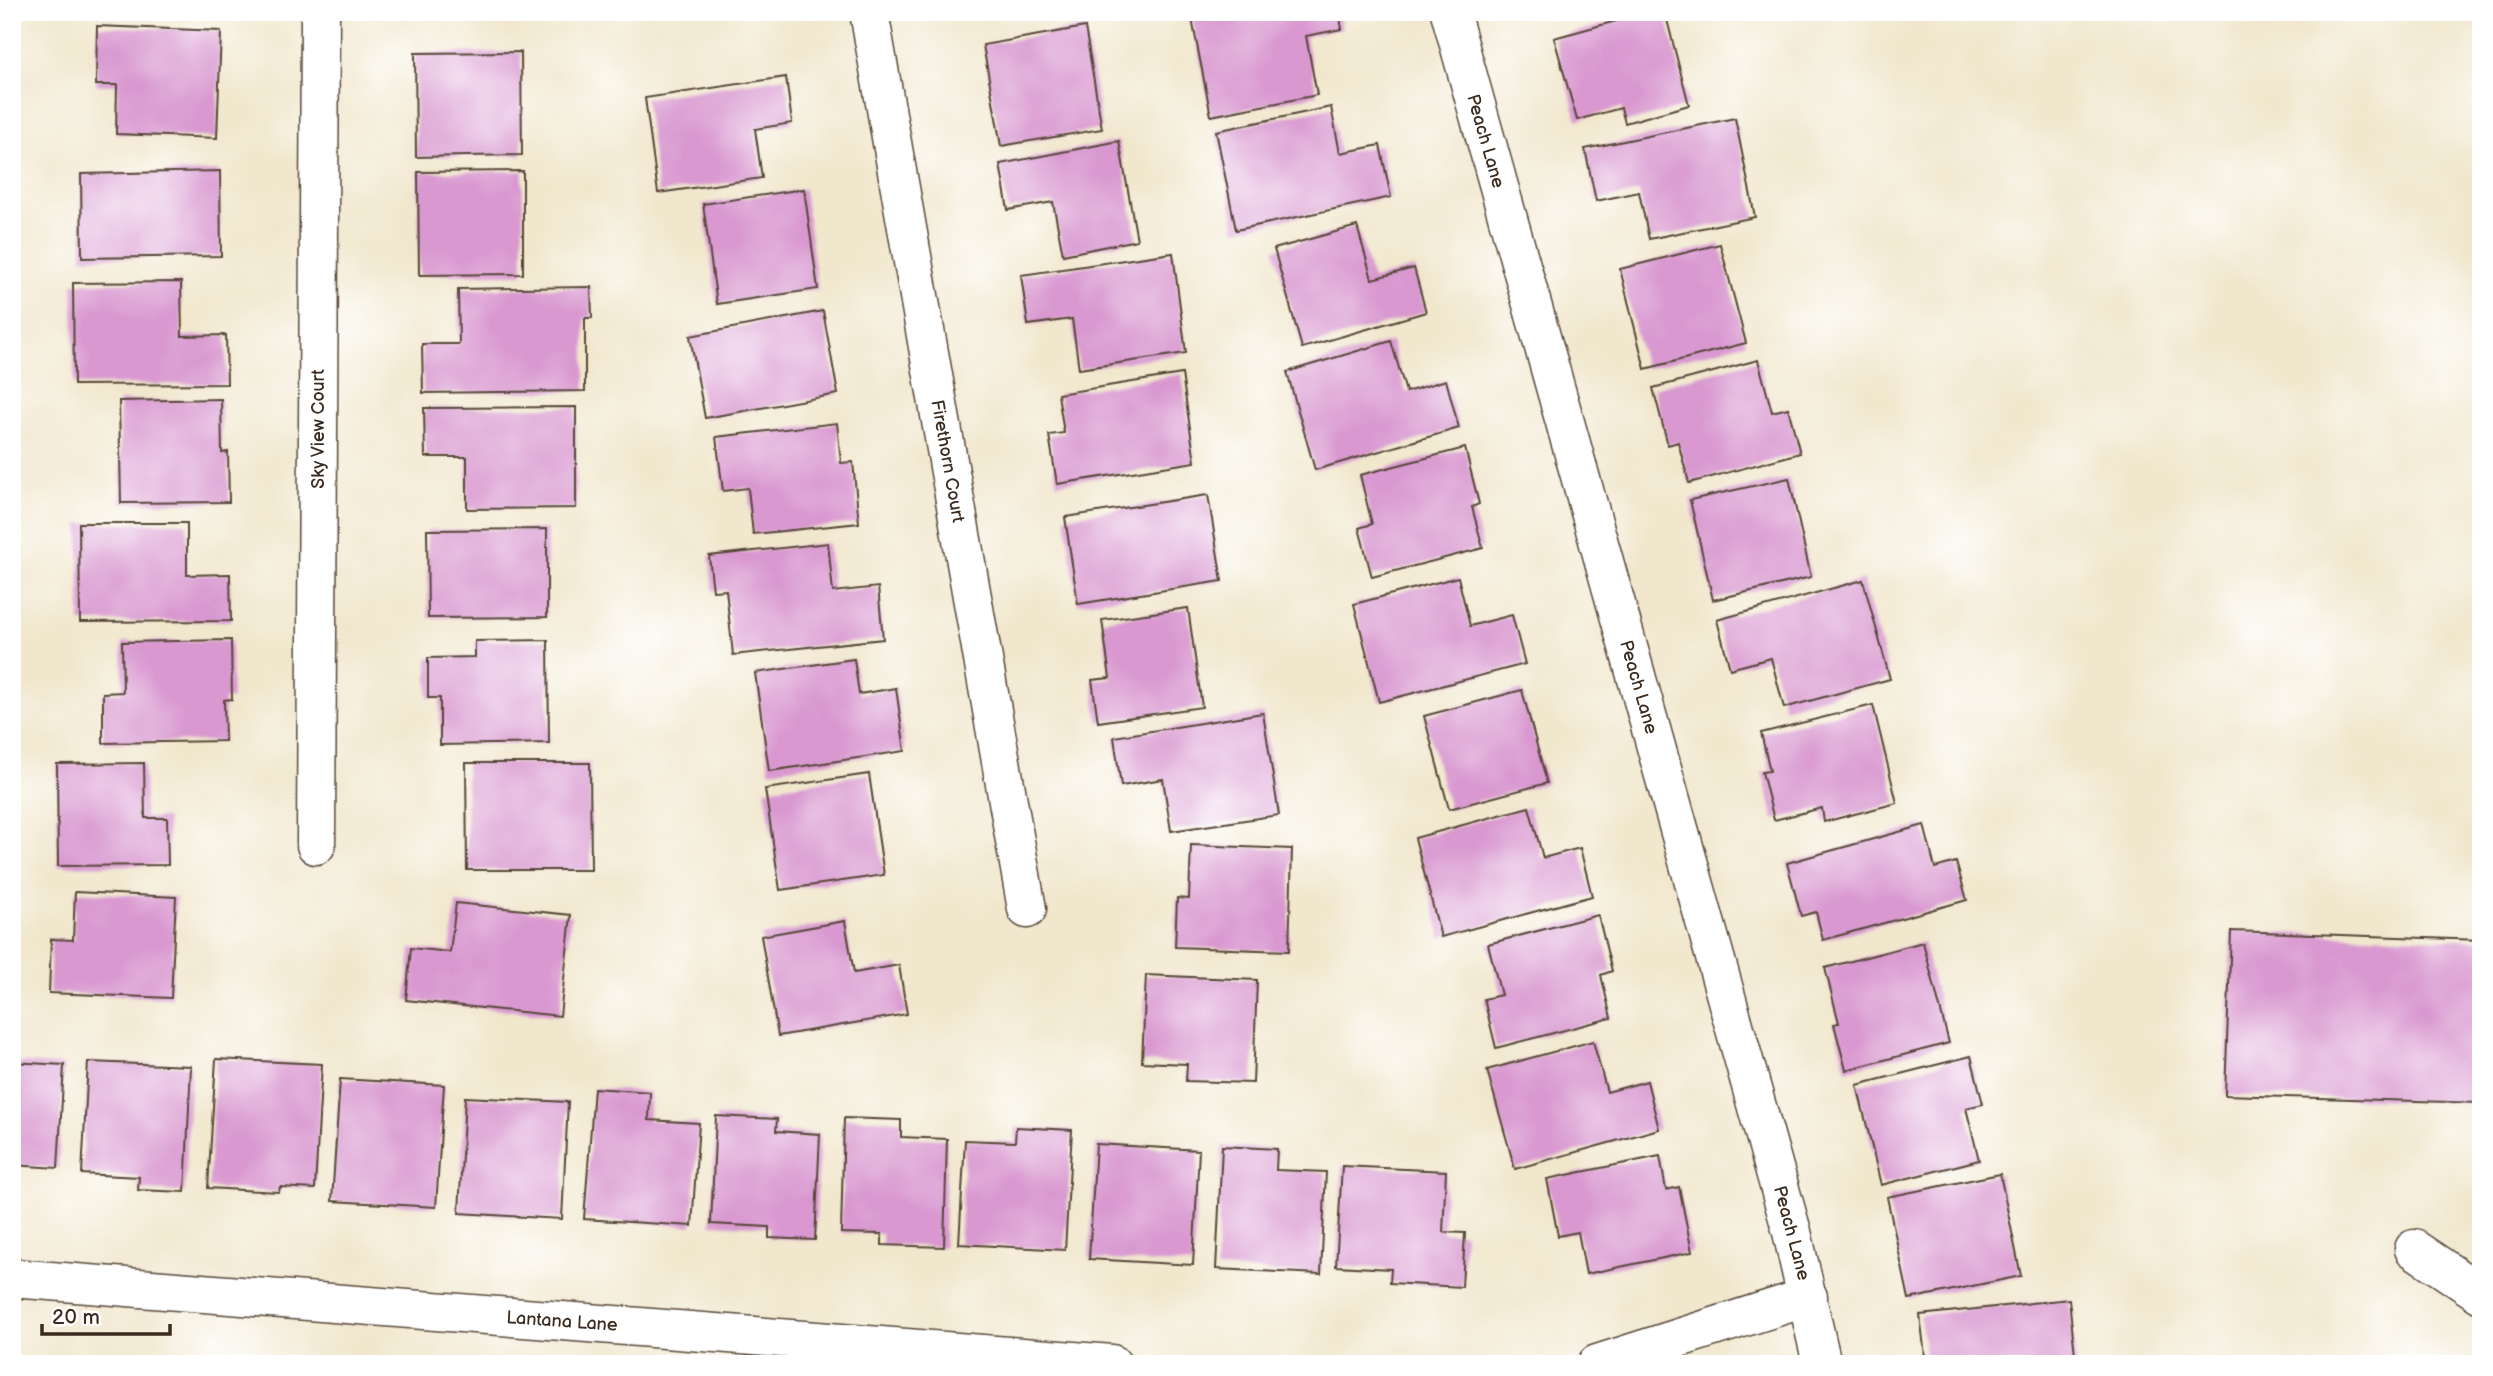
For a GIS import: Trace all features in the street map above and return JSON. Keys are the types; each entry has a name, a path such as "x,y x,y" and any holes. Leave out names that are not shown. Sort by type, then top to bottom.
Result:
{"street":[{"name":"Sky View Court","path":"316,845 320,12"},
{"name":"Firethorn Court","path":"869,12 1027,909"},
{"name":"Peach Lane","path":"1450,12 1781,1192 1822,1364"},
{"path":"2414,1249 2481,1294"},
{"name":"Lantana Lane","path":"12,1278 1112,1364"},
{"path":"1597,1364 1808,1297"}],"building":[{"path":"1339,12 1342,29 1306,36 1317,95 1211,116 1191,14"},
{"path":"1649,12 1665,12 1689,105 1625,123 1621,108 1577,120 1554,38"},
{"path":"97,26 221,31 217,138 116,134 117,85 96,85"},
{"path":"1085,27 1102,129 1001,146 983,45"},
{"path":"521,52 522,155 416,157 415,53"},
{"path":"786,77 792,123 755,129 762,178 658,193 645,98"},
{"path":"1331,107 1340,153 1380,145 1391,197 1236,230 1216,131"},
{"path":"1735,118 1755,217 1649,239 1639,192 1596,201 1585,149"},
{"path":"1119,141 1137,240 1063,255 1053,202 1008,210 1000,164"},
{"path":"220,171 221,256 82,258 81,174"},
{"path":"523,171 523,274 419,275 418,172"},
{"path":"804,189 818,289 717,304 703,204"},
{"path":"1357,226 1372,279 1414,268 1426,312 1302,348 1274,249"},
{"path":"1720,244 1746,343 1645,369 1620,269"},
{"path":"1173,253 1186,353 1079,369 1072,319 1028,325 1021,275"},
{"path":"181,282 182,336 226,335 227,384 74,385 73,283"},
{"path":"591,287 592,318 585,318 585,391 423,393 422,344 459,344 458,289"},
{"path":"823,311 838,394 705,418 690,336"},
{"path":"1391,341 1406,392 1446,380 1459,428 1315,470 1287,372"},
{"path":"1758,360 1772,412 1788,408 1800,453 1689,483 1678,442 1668,445 1653,388"},
{"path":"1182,374 1195,462 1057,484 1049,435 1064,433 1058,394"},
{"path":"221,399 222,453 228,452 229,502 121,503 119,401"},
{"path":"576,407 576,508 467,509 467,457 425,457 424,408"},
{"path":"837,423 841,463 853,462 859,523 753,534 748,488 723,491 716,437"},
{"path":"1465,448 1479,504 1472,507 1483,548 1372,577 1359,528 1372,524 1360,475"},
{"path":"1789,478 1811,577 1713,600 1690,500"},
{"path":"1208,495 1222,581 1078,604 1065,517"},
{"path":"79,523 187,523 187,575 230,574 231,621 80,622"},
{"path":"547,529 547,617 428,618 427,530"},
{"path":"828,543 833,592 878,587 883,639 733,655 726,590 713,591 709,556"},
{"path":"1458,577 1470,626 1512,615 1525,664 1379,702 1354,604"},
{"path":"1863,580 1890,679 1784,708 1771,658 1730,669 1717,620"},
{"path":"1188,608 1202,707 1098,722 1092,680 1110,678 1102,620"},
{"path":"231,640 232,699 224,700 225,741 103,743 103,693 123,692 122,642"},
{"path":"548,640 549,743 440,745 440,698 428,698 428,658 475,657 475,641"},
{"path":"854,659 859,694 896,688 905,751 769,771 755,673"},
{"path":"1522,690 1547,783 1449,809 1424,716"},
{"path":"1873,705 1897,803 1824,822 1822,808 1774,820 1762,772 1770,771 1761,733"},
{"path":"1263,713 1279,815 1171,831 1163,779 1121,786 1114,737"},
{"path":"144,763 145,818 167,818 168,865 58,866 57,764"},
{"path":"466,763 590,763 591,870 467,870"},
{"path":"869,774 884,875 780,890 765,789"},
{"path":"1529,807 1543,858 1580,848 1592,896 1441,937 1415,838"},
{"path":"1924,825 1935,868 1956,862 1967,900 1823,940 1816,912 1801,916 1787,863"},
{"path":"1191,845 1292,849 1289,951 1175,947 1177,898 1189,899"},
{"path":"75,892 176,897 171,998 49,993 51,939 73,940"},
{"path":"456,903 571,915 560,1016 406,1000 411,948 450,952"},
{"path":"1598,915 1612,971 1601,975 1611,1018 1496,1048 1484,999 1501,995 1488,944"},
{"path":"845,921 854,973 899,965 907,1014 778,1036 761,936"},
{"path":"2231,931 2481,940 2481,1103 2225,1095"},
{"path":"1923,942 1949,1043 1846,1070 1834,1024 1839,1023 1825,968"},
{"path":"1146,975 1257,980 1253,1083 1186,1081 1187,1064 1142,1062"},
{"path":"1593,1041 1607,1092 1647,1081 1659,1129 1515,1169 1487,1070"},
{"path":"1971,1056 1983,1104 1966,1108 1979,1160 1881,1185 1857,1085"},
{"path":"216,1059 322,1064 315,1189 280,1187 279,1192 208,1188"},
{"path":"12,1062 64,1065 58,1168 12,1165"},
{"path":"88,1062 191,1066 185,1192 138,1190 139,1177 82,1174"},
{"path":"340,1079 444,1085 436,1207 332,1201"},
{"path":"594,1088 650,1092 649,1120 699,1123 692,1226 584,1219"},
{"path":"465,1097 568,1102 562,1219 459,1213"},
{"path":"716,1116 777,1119 776,1131 820,1134 815,1240 769,1238 769,1227 711,1224"},
{"path":"844,1118 901,1120 901,1137 947,1139 944,1247 882,1245 882,1234 841,1233"},
{"path":"1016,1127 1072,1130 1065,1250 959,1244 965,1140 1015,1142"},
{"path":"1096,1144 1199,1150 1193,1265 1089,1259"},
{"path":"1222,1146 1277,1149 1276,1170 1326,1172 1321,1274 1216,1269"},
{"path":"1660,1156 1666,1190 1679,1187 1692,1252 1586,1274 1578,1232 1558,1236 1547,1179"},
{"path":"1342,1166 1446,1171 1443,1232 1465,1233 1462,1287 1390,1283 1391,1269 1336,1266"},
{"path":"2000,1174 2021,1276 1909,1299 1887,1197"},
{"path":"2069,1299 2076,1364 1971,1364 1971,1359 1926,1364 1920,1315"}]}
